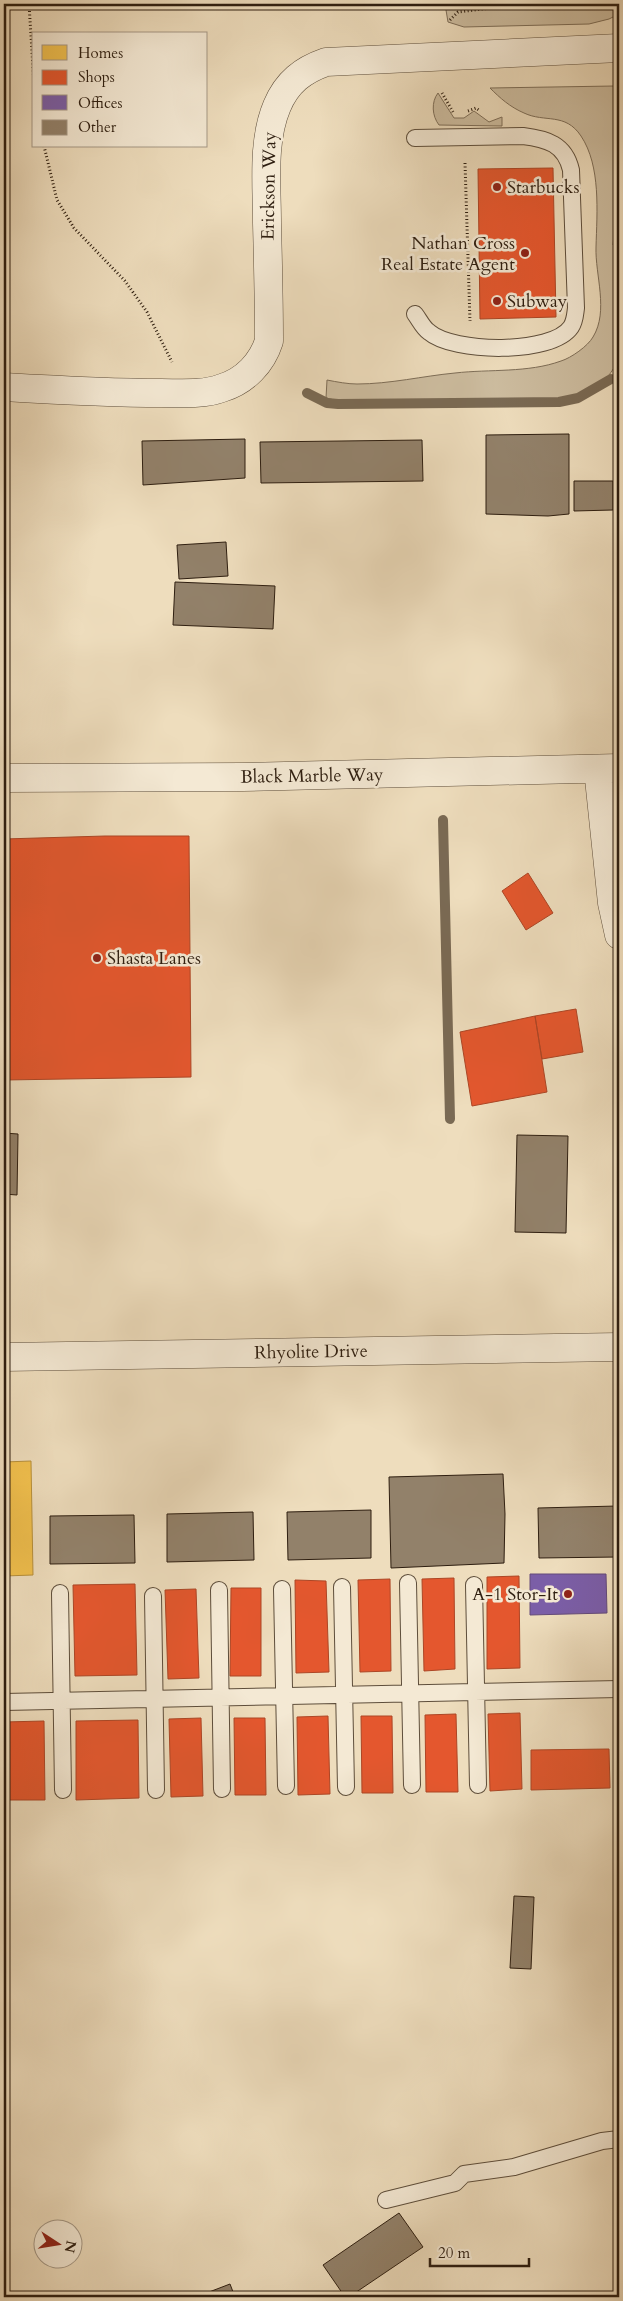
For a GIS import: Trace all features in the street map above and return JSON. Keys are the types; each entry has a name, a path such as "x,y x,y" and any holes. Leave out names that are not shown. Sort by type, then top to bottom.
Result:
{"street":[{"name":"Erickson Way","path":"4,387 126,393 212,391 234,382 254,368 266,350 269,341 267,191 270,124 277,104 298,74 326,62 619,48"},
{"name":"Black Marble Way","path":"4,778 243,777 609,769"},
{"path":"609,769 612,902 619,935"},
{"name":"Rhyolite Drive","path":"4,1357 619,1347"}],"lane":[{"path":"414,138 523,136 538,138 562,150 568,157 571,170 576,308 575,318 570,328 561,335 542,342 509,348 476,348 451,342 429,333 415,314"},
{"path":"408,1583 412,1785"},
{"path":"474,1585 478,1785"},
{"path":"342,1587 346,1787"},
{"path":"282,1589 286,1786"},
{"path":"219,1590 222,1789"},
{"path":"60,1593 63,1790"},
{"path":"152,1596 156,1790"},
{"path":"4,1702 619,1689"},
{"path":"386,2200 455,2184 464,2174 514,2167 602,2141 619,2140"}],"path":[{"path":"28,4 32,57"},
{"path":"450,20 458,12 523,4"},
{"path":"44,148 57,200 74,228 125,281 147,312 170,355 184,393"},
{"path":"465,159 470,328"}],"shaded area":[{"path":"445,4 619,4 619,14 609,19 589,24 464,27 448,22"},
{"path":"614,86 619,88 619,231 614,234 613,245 619,251 619,364 608,376 590,389 559,399 339,401 326,398 327,380 350,384 369,384 455,373 535,367 565,359 587,344 598,327 601,304 596,258 597,204 592,161 581,136 575,129 561,121 524,113 514,108 490,88"},
{"path":"438,93 454,118 464,118 474,111 489,122 502,117 502,126 439,125 433,109"}],"building: Homes":[{"path":"31,1461 33,1575 4,1576 4,1462"}],"building: Shops":[{"path":"553,168 556,317 480,319 478,169"},
{"name":"Shasta Lanes","path":"189,836 191,1077 4,1080 4,839"},
{"path":"528,873 553,913 526,930 502,891"},
{"path":"576,1009 583,1052 542,1059 535,1016"},
{"path":"535,1016 547,1092 472,1106 460,1032"},
{"path":"519,1576 520,1668 487,1669 487,1577"},
{"path":"454,1578 455,1669 424,1671 422,1579"},
{"path":"390,1579 391,1671 360,1672 358,1580"},
{"path":"295,1580 326,1581 329,1672 296,1673"},
{"path":"135,1584 137,1675 75,1676 73,1585"},
{"path":"231,1588 261,1588 261,1676 230,1676"},
{"path":"196,1589 199,1678 168,1679 165,1590"},
{"path":"520,1713 522,1789 490,1791 488,1714"},
{"path":"456,1714 458,1792 426,1792 425,1715"},
{"path":"328,1716 330,1794 298,1795 297,1717"},
{"path":"361,1716 392,1716 393,1793 362,1793"},
{"path":"201,1718 203,1796 171,1797 169,1719"},
{"path":"234,1718 265,1718 266,1795 235,1795"},
{"path":"138,1720 139,1798 76,1800 76,1721"},
{"path":"44,1721 45,1800 4,1800 4,1722"},
{"path":"609,1749 610,1788 531,1790 531,1750"}],"building: Offices":[{"name":"A-1 Stor-It","path":"530,1574 606,1574 607,1613 530,1615"}],"building: Other":[{"path":"569,434 569,514 548,516 486,514 486,435"},
{"path":"245,439 245,478 143,485 142,441"},
{"path":"422,440 423,481 261,483 260,442"},
{"path":"574,481 613,481 613,510 574,511"},
{"path":"226,542 228,576 179,579 177,545"},
{"path":"175,582 275,586 273,629 173,625"},
{"path":"4,1133 18,1134 17,1195 4,1194"},
{"path":"517,1135 568,1136 566,1233 515,1232"},
{"path":"503,1474 505,1514 504,1563 391,1568 389,1477"},
{"path":"617,1506 618,1557 539,1558 538,1508"},
{"path":"371,1510 371,1558 288,1560 287,1512"},
{"path":"253,1512 254,1560 167,1562 167,1514"},
{"path":"134,1515 135,1563 50,1564 50,1516"},
{"path":"514,1896 534,1897 531,1969 510,1968"},
{"path":"399,2213 423,2247 349,2297 345,2297 323,2265"},
{"path":"230,2284 235,2297 196,2297"}],"waterway":[{"path":"307,393 327,403 338,404 559,402 578,398 611,379"},
{"path":"443,820 450,1119"}],"place":[{"name":"Starbucks","path":"497,187"},
{"name":"Nathan Cross Real Estate Agent","path":"525,253"},
{"name":"Subway","path":"497,301"},
{"name":"Shasta Lanes","path":"97,958"},
{"name":"A-1 Stor-It","path":"568,1594"}]}
